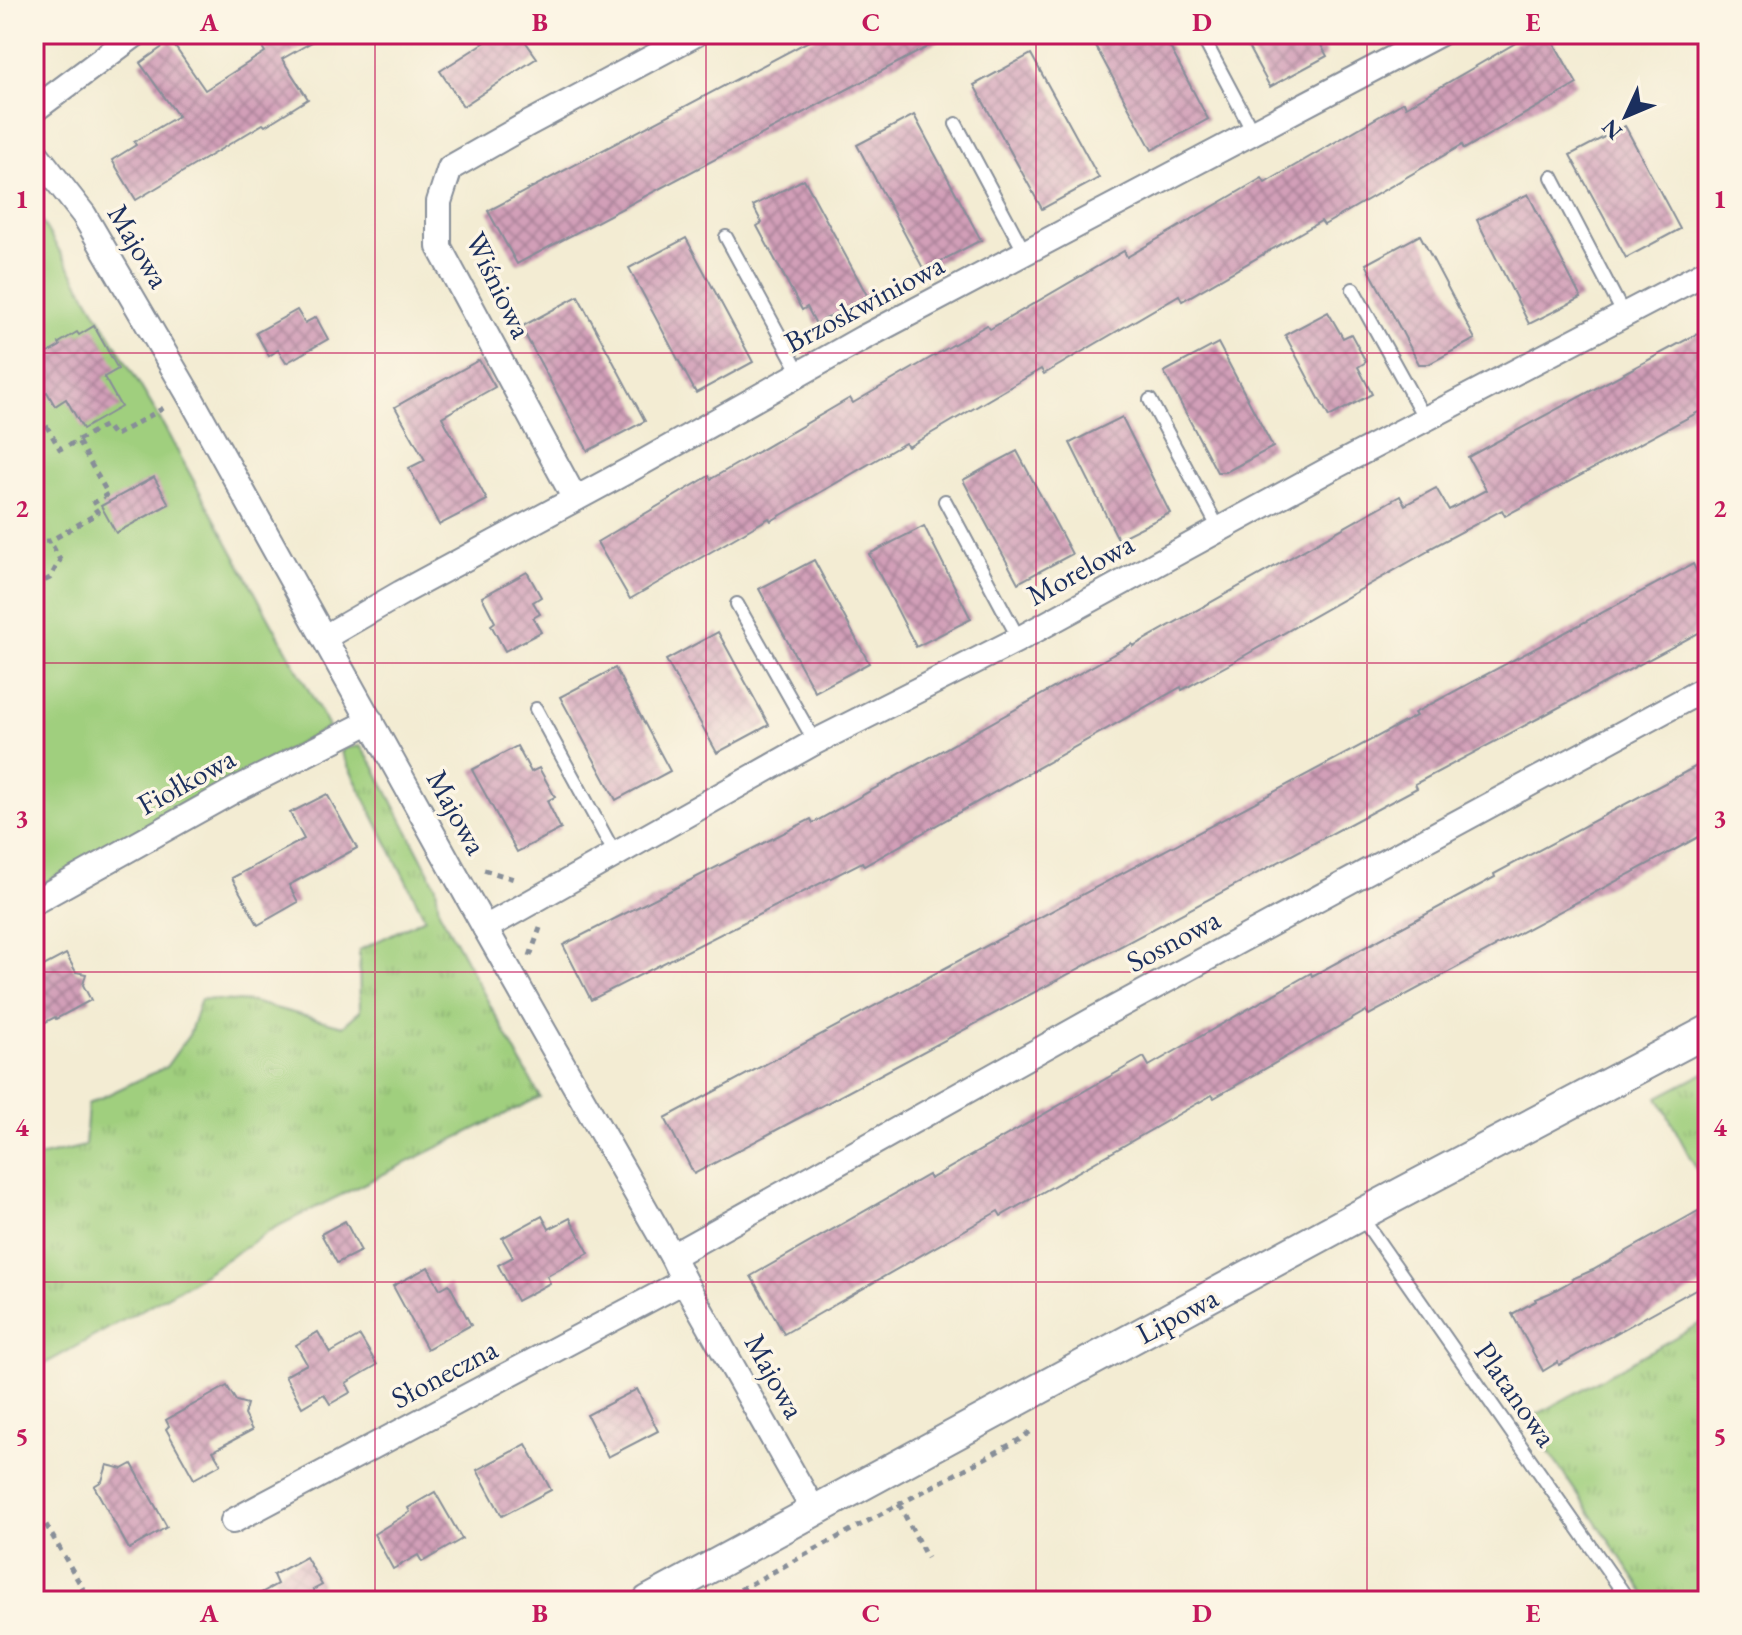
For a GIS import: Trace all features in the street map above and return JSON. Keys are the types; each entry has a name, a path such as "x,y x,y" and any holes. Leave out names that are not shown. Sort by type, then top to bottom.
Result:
{"street":[{"path":"34,110 136,34"},
{"name":"Wiśniowa","path":"575,499 439,247 439,202 450,168 696,34"},
{"name":"Brzoskwiniowa","path":"325,637 863,338 1439,34"},
{"name":"Majowa","path":"34,151 84,215 189,395 814,1511"},
{"name":"Morelowa","path":"485,928 815,742 1019,639 1219,529 1708,271"},
{"name":"Sosnowa","path":"672,1256 1093,1020 1708,687"},
{"name":"Fiołkowa","path":"34,902 233,791 371,721"},
{"name":"Lipowa","path":"648,1601 1360,1215 1708,1031"},
{"name":"Słoneczna","path":"233,1521 684,1281"}],"lane":[{"path":"1201,34 1253,132"},
{"path":"956,124 1025,253"},
{"path":"1552,177 1624,315"},
{"path":"726,237 800,373"},
{"path":"1353,289 1425,419"},
{"path":"1150,400 1219,529"},
{"path":"945,501 1019,639"},
{"path":"737,604 815,742"},
{"path":"536,709 615,854"},
{"name":"Platanowa","path":"1360,1215 1629,1601"}],"path":[{"path":"34,405 60,449 106,425 114,436 189,395"},
{"path":"34,542 50,541 98,513 92,504 108,494 78,441"},
{"path":"34,586 50,578 60,560 50,541"},
{"path":"719,1601 1019,1440"},
{"path":"34,1504 90,1601"},
{"path":"899,1504 927,1558"}],"green space":[{"path":"34,217 41,220 156,412 329,727 34,889"},
{"path":"360,746 374,766 436,886 439,911 540,1097 276,1227 190,1283 34,1368 34,1158 85,1146 88,1104 166,1067 189,1035 201,999 252,1002 343,1026 360,1011 359,950 425,918 341,752"},
{"path":"1708,1071 1708,1191 1658,1097"},
{"path":"1708,1319 1708,1601 1650,1601 1527,1420"}],"building":[{"path":"254,34 326,34 282,59 308,99 136,200 112,160 136,145 134,142 178,116 140,63 171,41 205,90 265,52"},
{"path":"498,34 520,34 537,58 463,106 440,71"},
{"path":"822,34 952,34 517,264 488,211"},
{"path":"1089,34 1163,34 1208,119 1152,150"},
{"path":"1241,34 1315,34 1327,56 1270,87"},
{"path":"1531,34 1549,34 1577,84 1464,149 1462,145 1324,225 1321,221 1182,301 1179,295 1044,374 1041,369 908,447 905,443 630,599 597,542 850,398 853,403 987,325 990,329 1124,251 1127,257 1262,178 1265,183 1404,102 1406,107"},
{"path":"1031,54 1099,178 1042,209 974,85"},
{"path":"914,115 981,240 924,270 857,145"},
{"path":"1625,126 1680,229 1626,258 1570,155"},
{"path":"804,179 868,297 816,324 807,307 802,310 757,226 762,223 753,206"},
{"path":"1528,194 1581,298 1529,324 1477,220"},
{"path":"1420,235 1475,339 1429,364 1419,364 1366,264"},
{"path":"686,238 753,362 696,393 629,268"},
{"path":"578,296 645,421 588,451 521,327"},
{"path":"297,310 305,323 316,317 328,339 286,363 278,350 269,356 256,333"},
{"path":"1328,312 1343,338 1351,334 1366,362 1358,367 1372,394 1329,417 1285,335"},
{"path":"94,326 118,369 104,377 121,407 83,429 66,399 55,406 47,392 43,395 34,378 34,361 77,332 79,335"},
{"path":"1708,328 1708,407 1505,516 1502,510 1429,549 1228,665 1182,690 1181,687 864,866 862,862 591,1000 563,945 811,819 813,823 1400,496 1405,505 1436,488 1449,510 1486,490 1468,457"},
{"path":"1218,343 1273,447 1226,472 1217,472 1164,372"},
{"path":"479,360 495,387 442,417 487,500 439,525 409,468 425,460 395,407"},
{"path":"1122,417 1170,513 1118,539 1070,443"},
{"path":"1017,451 1072,554 1018,583 963,480"},
{"path":"154,477 169,504 116,533 101,506"},
{"path":"924,526 971,619 916,647 869,554"},
{"path":"814,560 869,663 815,692 759,589"},
{"path":"1693,564 1708,593 1708,628 1415,784 1417,788 694,1174 665,1118"},
{"path":"527,572 541,597 533,602 540,614 533,618 541,632 505,651 491,625 495,622 482,597"},
{"path":"718,632 769,725 717,753 666,660"},
{"path":"615,668 670,771 616,800 560,697"},
{"path":"517,746 531,772 539,768 555,797 547,801 561,829 517,852 472,770"},
{"path":"1708,760 1708,832 1369,1015 1366,1011 1001,1216 998,1211 784,1334 751,1276 928,1175 930,1179 1144,1057 1149,1066 1311,973 1312,976"},
{"path":"327,794 357,848 289,885 298,902 258,925 232,878 304,839 290,813"},
{"path":"66,954 76,972 86,974 83,985 91,1000 34,1028 34,971"},
{"path":"1698,1211 1708,1229 1708,1282 1543,1371 1512,1314"},
{"path":"542,1216 549,1229 570,1218 589,1253 547,1276 550,1283 517,1301 498,1265 513,1257 502,1238"},
{"path":"345,1221 361,1251 337,1263 321,1234"},
{"path":"428,1267 440,1289 449,1284 471,1325 427,1349 393,1286"},
{"path":"318,1332 330,1353 360,1336 377,1365 346,1383 351,1392 330,1404 324,1394 302,1407 285,1376 307,1364 296,1345"},
{"path":"227,1386 236,1401 247,1404 244,1415 252,1430 213,1451 221,1464 194,1479 166,1429 169,1426 166,1420"},
{"path":"637,1389 658,1431 608,1457 587,1415"},
{"path":"526,1444 551,1490 502,1516 477,1470"},
{"path":"132,1464 167,1527 129,1549 94,1486 102,1481 107,1465 123,1469"},
{"path":"435,1492 462,1539 422,1562 418,1555 393,1569 374,1534"},
{"path":"306,1557 322,1585 313,1590 319,1601 247,1601 277,1584 273,1575"}]}
